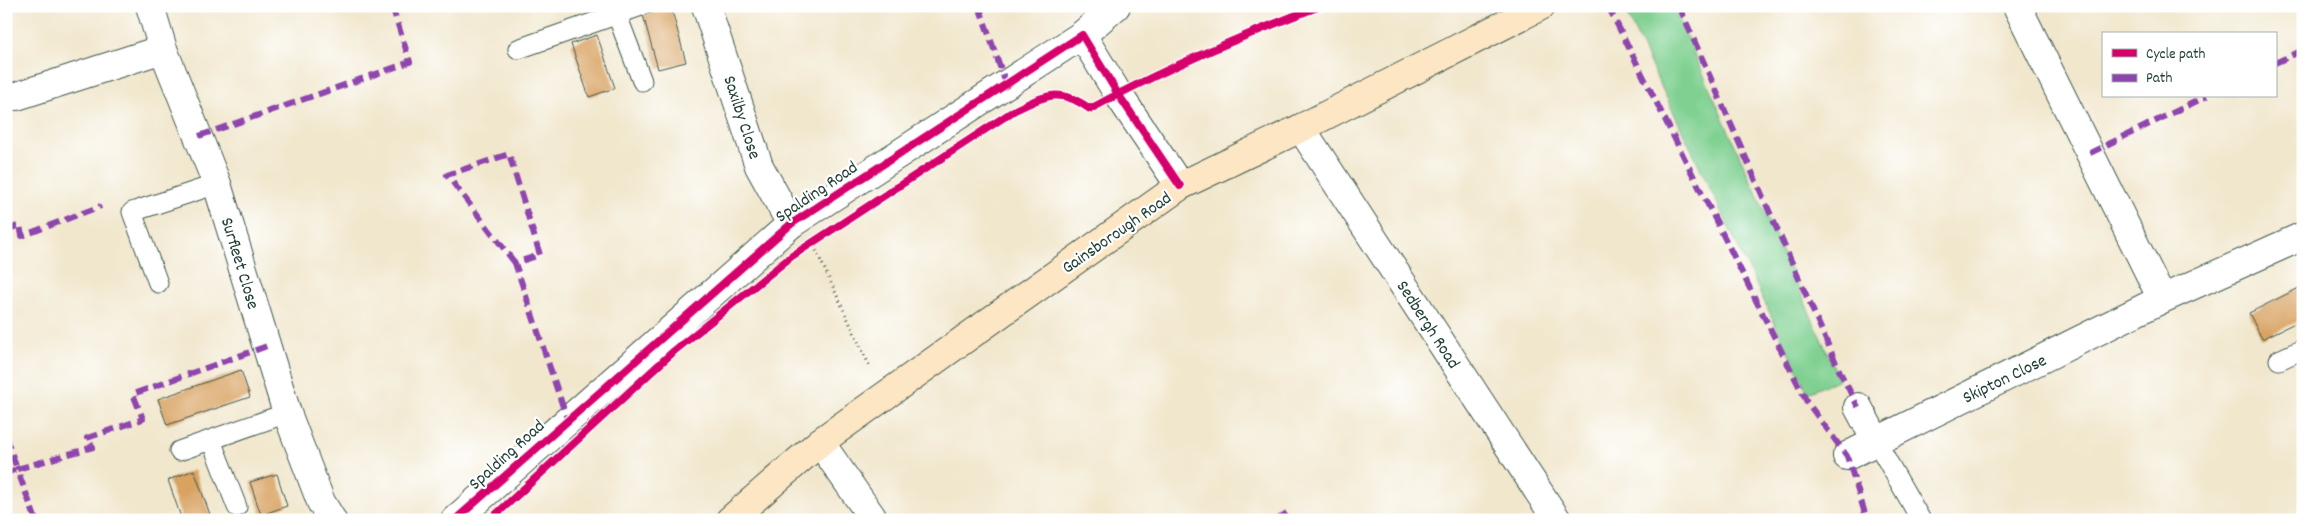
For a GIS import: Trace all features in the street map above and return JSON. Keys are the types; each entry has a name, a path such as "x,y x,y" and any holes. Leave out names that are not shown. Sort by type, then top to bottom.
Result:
{"street":[{"name":"Surfleet Close","path":"150,6 163,49 217,184 287,413 321,502 332,520"},
{"name":"Saxilby Close","path":"706,6 759,166 791,224"},
{"name":"Spalding Road","path":"455,520 791,224 1082,35 1116,6"},
{"name":"Gainsborough Road","path":"730,520 820,442 1180,186 1301,128 1541,6"},
{"path":"2017,6 2162,299"},
{"path":"1082,35 1118,94 1180,186"},
{"path":"17,96 163,49"},
{"name":"Sedbergh Road","path":"1301,128 1557,520"},
{"name":"Skipton Close","path":"1846,456 2162,299 2303,236"},
{"path":"1858,407 1876,441"},
{"path":"820,442 874,520"}],"lane":[{"path":"518,49 641,6"},
{"path":"617,15 642,81"},
{"path":"158,283 132,212 217,184"},
{"path":"2279,360 2303,349"},
{"path":"179,451 287,413"},
{"path":"211,440 237,508"},
{"path":"1876,441 1921,520"}],"path":[{"path":"821,238 809,245 869,366 875,370"}],"green space":[{"path":"1644,6 1673,6 1839,379 1808,393 1626,13"}],"building":[{"path":"671,7 686,62 658,69 643,15"},
{"path":"597,35 615,88 589,97 571,44"},
{"path":"2303,286 2303,319 2262,339 2249,313"},
{"path":"241,370 250,397 167,425 158,399"},
{"path":"194,470 212,520 182,520 168,480"},
{"path":"277,474 287,506 261,515 250,482"}],"marked path":[{"path":"199,136 410,62 392,6"},
{"path":"979,6 1006,84"},
{"path":"1608,6 1807,402 1847,456 1867,520"},
{"path":"1679,6 1840,372 1858,407"},
{"path":"2276,63 2303,50"},
{"path":"2090,153 2203,98"},
{"path":"515,263 447,175 509,154 540,255 515,263 567,419"},
{"path":"6,230 20,225 22,236 101,206"},
{"path":"36,520 17,469 93,447 87,438 143,419 133,394 267,346"},
{"path":"6,437 17,469 6,473"},
{"path":"1277,520 1291,510"}],"cycle path":[{"path":"490,520 674,351 792,256 1015,110 1036,100 1053,96 1070,98 1090,109 1146,80 1203,54 1320,6"},
{"path":"455,520 791,224 1082,35 1118,94 1180,186"}]}
